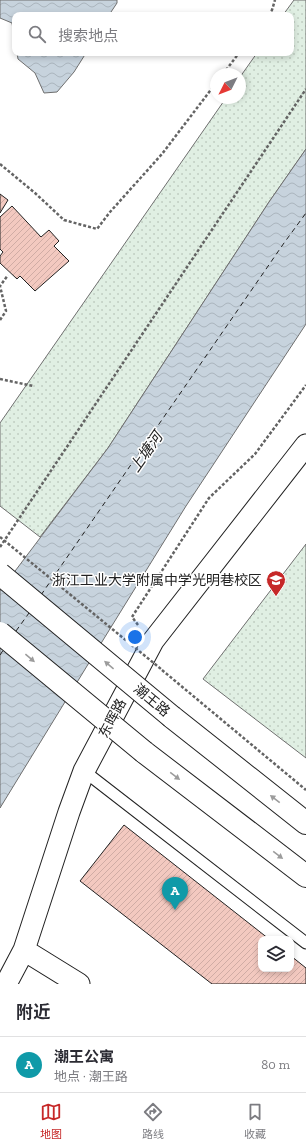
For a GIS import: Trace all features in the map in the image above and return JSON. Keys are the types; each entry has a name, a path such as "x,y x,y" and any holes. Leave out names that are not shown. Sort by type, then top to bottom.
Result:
{"main road":[{"name":"潮王路","path":"0,574 172,717 306,823"},
{"path":"0,633 144,752 306,876"}],"street":[{"name":"东晖路","path":"6,984 24,950 84,771 153,641 306,445"},
{"path":"24,950 79,984"}],"lane":[{"path":"84,771 306,943"}],"path":[{"path":"270,12 275,0"},
{"path":"228,68 237,56"},
{"path":"0,547 306,89"},
{"path":"0,164 35,193 64,220 97,229 110,212 162,154 210,91"},
{"path":"0,320 6,311 0,286 8,275"},
{"path":"0,379 33,386"},
{"path":"153,641 132,618 209,498 255,454 306,385"},
{"path":"0,537 306,790"}],"green space":[{"path":"294,0 306,0 306,149 269,202 108,448 40,537 0,506 0,423 222,104 246,104 246,69 255,56 294,56 294,12 285,12"},
{"name":"浙江工业大学附属中学光明巷校区","path":"306,544 306,758 203,679"}],"water":[{"path":"0,0 117,0 117,3 111,12 12,12 12,23 0,18"},
{"path":"18,56 84,56 74,72 57,92 44,93 35,73 18,59"},
{"name":"上塘河","path":"306,149 306,324 186,506 0,808 0,591 108,448 269,202"}],"building":[{"path":"0,194 8,200 0,213"},
{"path":"12,206 41,237 49,230 59,241 54,246 69,261 35,291 20,276 17,279 0,263 0,256 3,252 0,249 0,217"},
{"path":"124,825 265,936 258,936 258,972 294,972 294,958 306,968 306,984 212,984 80,881"}],"ferry route":[{"path":"41,595 306,213"},
{"path":"16,631 29,613"},
{"path":"0,655 4,649"}],"place":[{"name":"浙江工业大学附属中学光明巷校区","path":"276,597"},
{"name":"潮王公寓","path":"175,910"}]}
